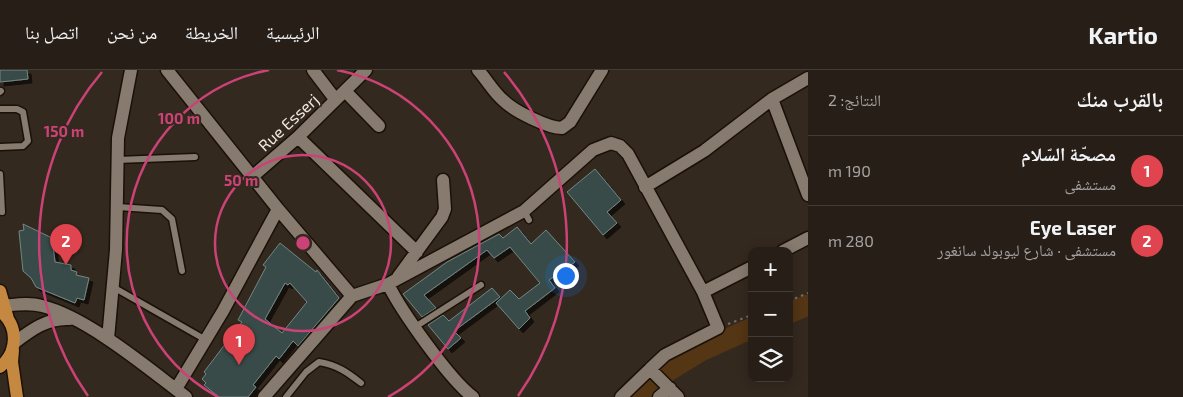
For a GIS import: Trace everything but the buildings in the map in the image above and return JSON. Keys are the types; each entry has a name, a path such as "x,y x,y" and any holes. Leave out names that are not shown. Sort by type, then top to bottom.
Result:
{"main road":[{"path":"0,291 1,308 13,330 12,362 17,397"},
{"path":"0,367 11,355 14,345"}],"street":[{"path":"108,340 118,208 117,160 121,114 131,70"},
{"path":"168,70 278,209 352,296"},
{"path":"313,70 340,95 379,126"},
{"name":"Rue Esserj","path":"253,176 298,136 366,70"},
{"path":"478,70 504,101 556,128 562,128 570,122 602,70"},
{"path":"645,187 704,151 772,100 808,78"},
{"path":"772,100 808,195"},
{"path":"298,136 417,252"},
{"path":"264,397 352,296 392,282 527,215 593,150 611,142 620,146 628,154 703,292 718,328 665,355 652,370 621,397"},
{"path":"392,282 417,252 445,209 443,180"},
{"path":"1,308 41,305 71,319 108,340 181,393 206,340 278,209"},
{"path":"791,247 808,238"},
{"path":"703,292 748,269"},
{"path":"392,282 415,327 455,380 473,397"},
{"path":"14,345 42,324 56,318 71,319"},
{"path":"652,370 671,389 659,397"}],"lane":[{"path":"0,109 17,109 23,112 28,141 22,146 0,148"},
{"path":"117,160 195,157"},
{"path":"0,174 2,212"},
{"path":"118,208 162,210 168,214 172,219 182,271"},
{"path":"415,327 481,284"},
{"path":"113,287 206,340"},
{"path":"286,397 306,372 319,362 334,364 347,371 361,384"}],"path":[{"path":"793,299 808,293"},
{"path":"718,328 748,317"}],"waterway":[{"path":"793,311 808,305"},
{"path":"641,397 668,371 701,351 748,330"}],"place":[{"name":"Eye Laser","path":"66,265"},
{"name":"مصحّة السّلام","path":"239,365"}]}
